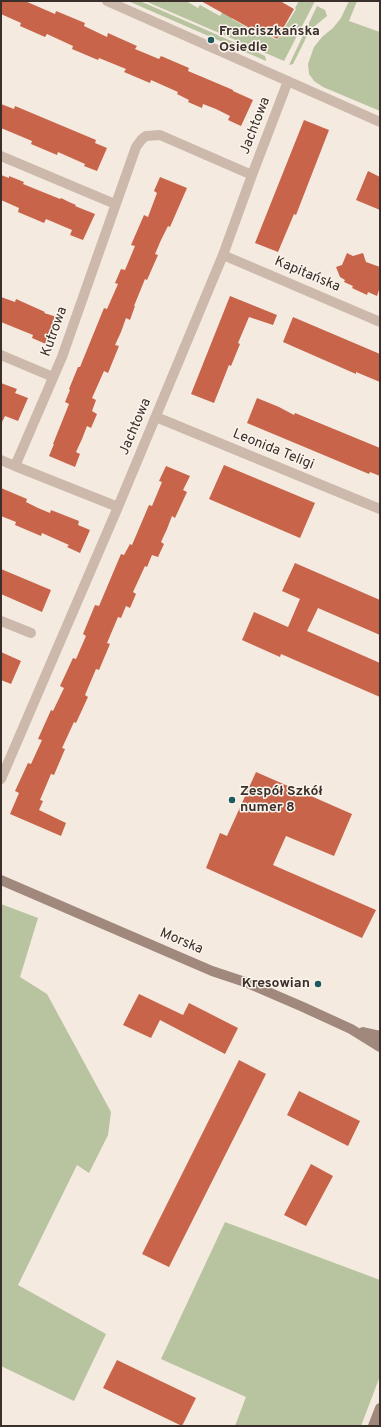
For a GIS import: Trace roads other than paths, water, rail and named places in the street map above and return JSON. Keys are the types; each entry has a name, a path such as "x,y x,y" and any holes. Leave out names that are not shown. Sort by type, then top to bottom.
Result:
{"main road":[{"name":"Morska","path":"1,880 206,968 245,982 351,1029 380,1047"},
{"name":"Morska","path":"351,1029 380,1036"},
{"path":"373,1426 380,1408"}],"street":[{"path":"106,1 380,122"},
{"name":"Jachtowa","path":"1,779 118,507 223,255 252,174 288,82"},
{"name":"Kutrowa","path":"15,466 62,357 115,204 136,147 142,139 151,135 160,135 252,174"},
{"path":"1,156 115,204"},
{"name":"Kapitańska","path":"223,255 380,322"},
{"path":"1,355 53,377"},
{"name":"Leonida Teligi","path":"156,417 380,509"},
{"path":"1,460 118,507"},
{"path":"1,621 31,633"}],"place":[{"name":"Franciszkańska Osiedle","path":"211,40"},
{"name":"Zespół Szkół numer 8","path":"232,800"},
{"name":"Kresowian","path":"318,984"}]}
